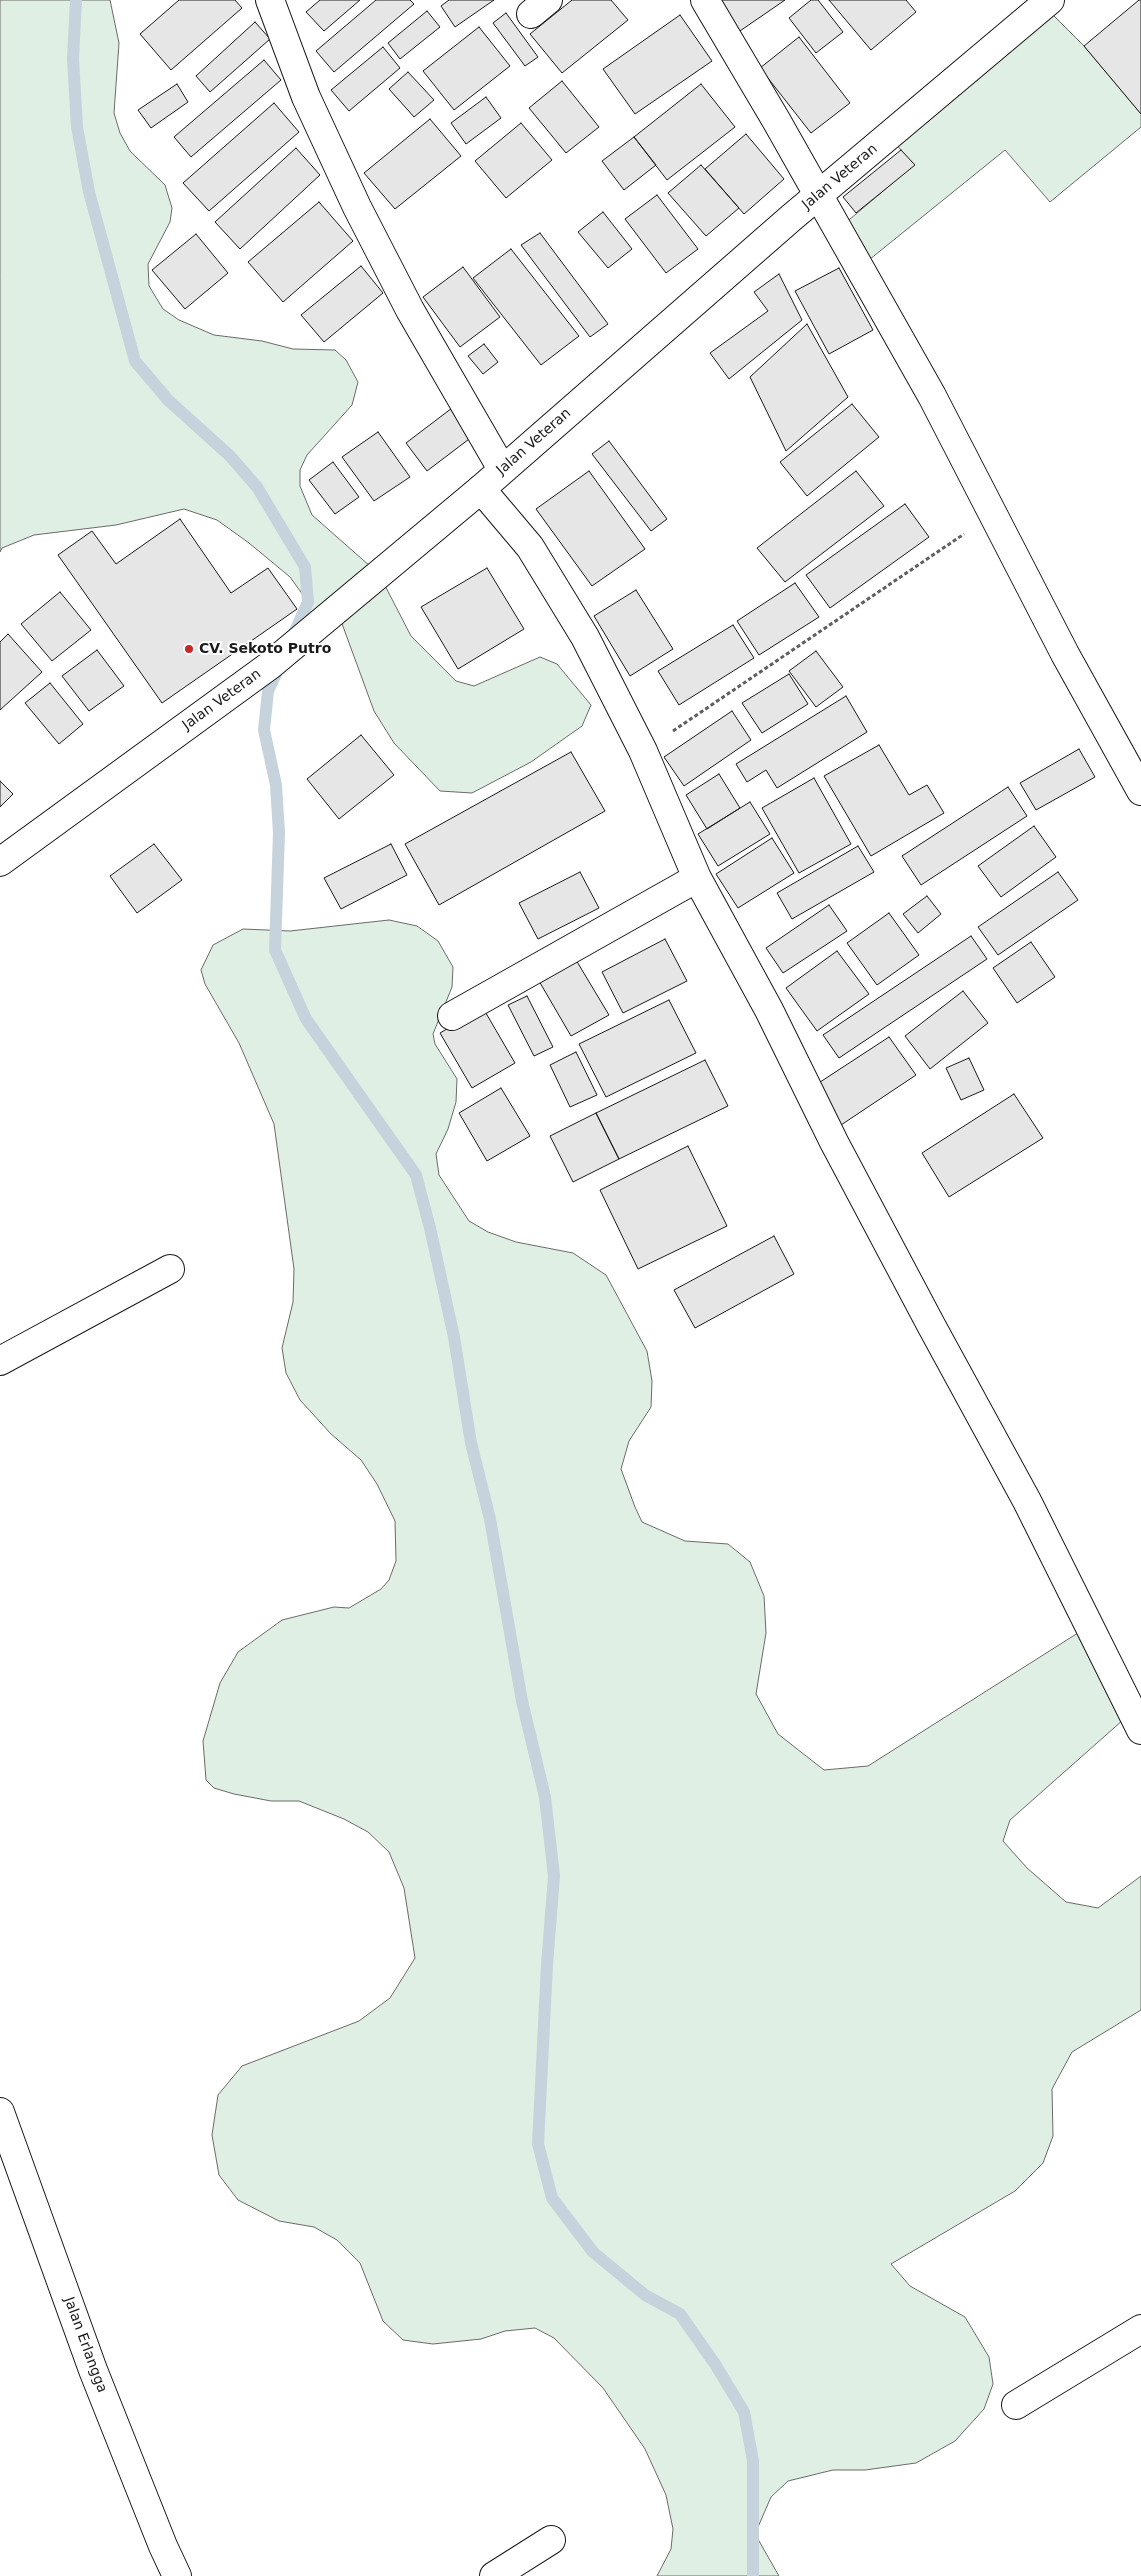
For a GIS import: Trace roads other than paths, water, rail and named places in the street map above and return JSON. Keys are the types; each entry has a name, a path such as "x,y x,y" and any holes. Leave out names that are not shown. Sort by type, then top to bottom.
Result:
{"street":[{"path":"270,0 306,97 357,207 410,310 502,469"},
{"path":"705,0 776,120 932,396 1065,654 1141,791"},
{"name":"Jalan Veteran","path":"0,862 269,666 308,634 481,488 1044,2"},
{"path":"481,488 530,547 585,637 643,752 697,878 769,1010 834,1142 1027,1501 1141,1730"},
{"path":"452,1016 697,878"},
{"path":"0,1361 170,1268"},
{"name":"Jalan Erlangga","path":"0,2112 93,2370 163,2546 177,2576"},
{"path":"1016,2405 1141,2329"},
{"path":"494,2576 551,2540"}],"waterway":[{"path":"76,0 73,59 77,127 89,192 135,361 168,400 230,456 257,487 305,567 308,602 292,638"},
{"path":"280,665 268,691 264,730 276,785 279,833 275,950 306,1019 416,1175 430,1228 454,1337 471,1443 490,1519 522,1701 545,1797 554,1876 547,1965 538,2144 552,2198 593,2252 645,2295 680,2314 715,2364 744,2412 753,2461 753,2576"}],"place":[{"name":"CV. Sekoto Putro","path":"189,649"}]}
